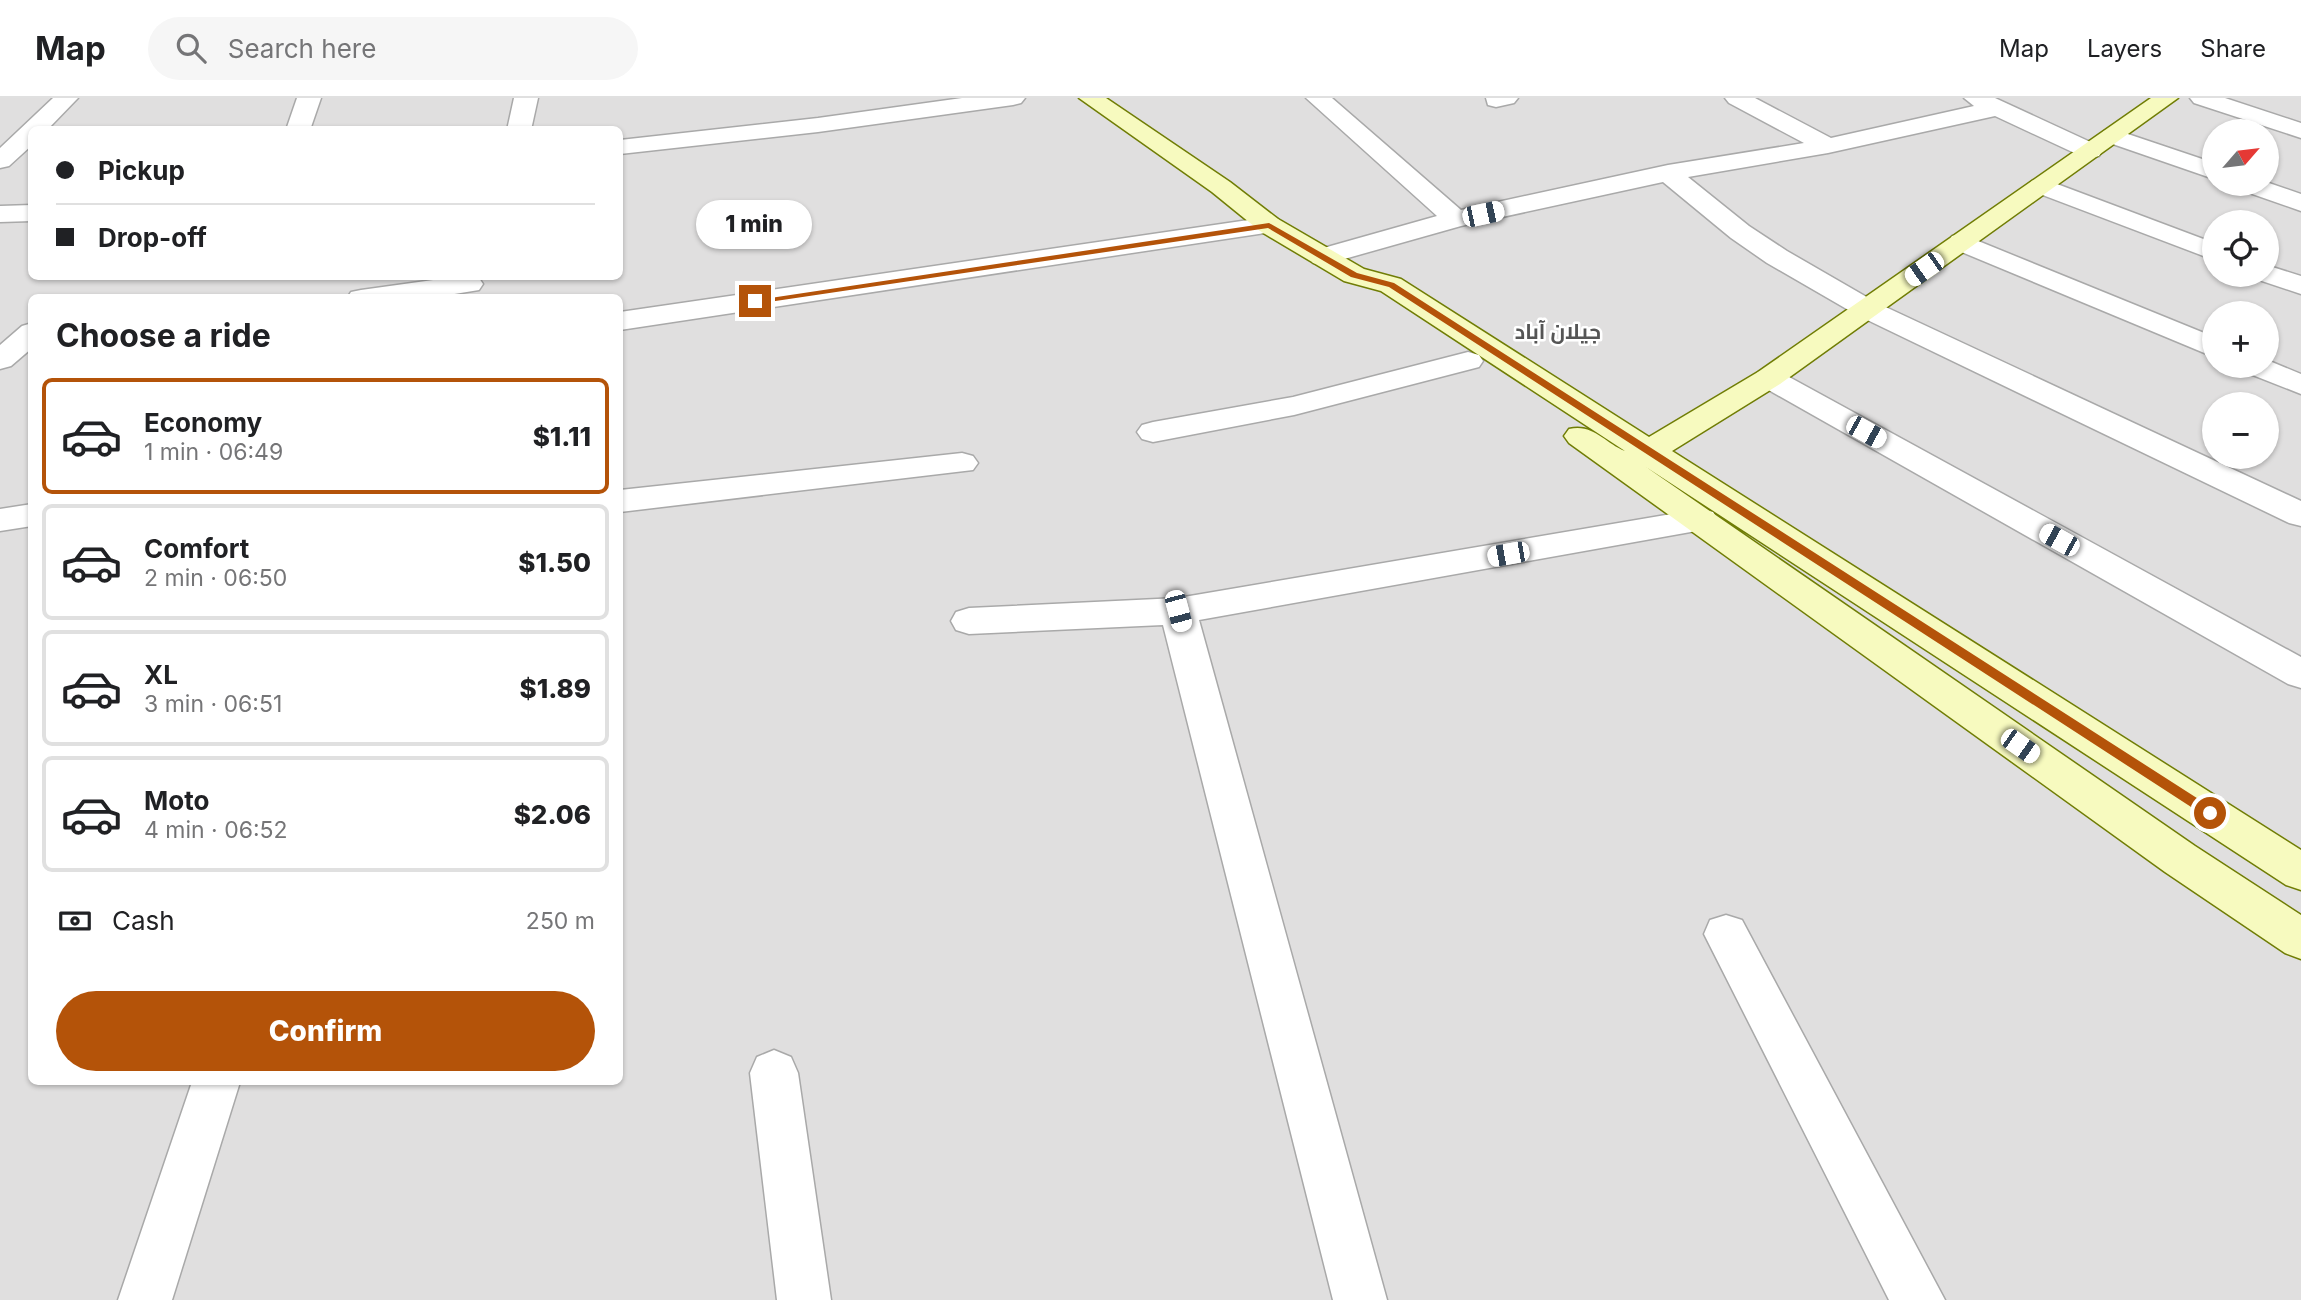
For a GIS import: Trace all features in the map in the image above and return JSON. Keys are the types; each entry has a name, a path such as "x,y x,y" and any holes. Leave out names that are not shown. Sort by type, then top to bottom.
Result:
{"street":[{"path":"36,126 66,98"},
{"path":"299,126 309,98"},
{"path":"520,126 526,98"},
{"path":"811,98 818,125"},
{"path":"623,147 818,125 1013,98"},
{"path":"1091,98 1221,187 1269,225 1354,275 1391,285 1638,458 1701,520 2180,859 2301,939"},
{"path":"1318,98 1456,219"},
{"path":"1737,98 1828,146"},
{"path":"1638,458 1769,378 2166,98"},
{"path":"2202,98 2301,131"},
{"path":"1323,257 1456,219 1668,173 1828,146 1987,103 2101,143 2202,169"},
{"path":"0,161 28,134"},
{"path":"1668,173 1768,251 1867,309 2301,514"},
{"path":"2041,186 2202,248"},
{"path":"2279,195 2301,203"},
{"path":"0,214 28,213"},
{"path":"623,321 1269,225"},
{"path":"1961,242 2202,343"},
{"path":"1354,275 1370,293 1468,361 1638,458 2301,872"},
{"path":"2279,278 2301,286"},
{"path":"397,294 469,286"},
{"path":"0,360 28,336"},
{"path":"1153,432 1294,406 1468,361"},
{"path":"2279,376 2301,385"},
{"path":"1769,378 2301,674"},
{"path":"623,501 962,463"},
{"path":"0,520 28,516"},
{"path":"969,621 1178,611 1701,520"},
{"path":"1178,611 1360,1300"},
{"path":"1726,934 1918,1300"},
{"path":"774,1073 804,1300"},
{"path":"145,1300 215,1085"}],"shaded area":[{"path":"0,98 2301,98 2301,1300 0,1300"}],"district":[{"name":"جیلان آباد","path":"1558,331"}],"route":[{"path":"755,301 1269,225 1354,275 1391,285 1651,450 2210,813"}]}
